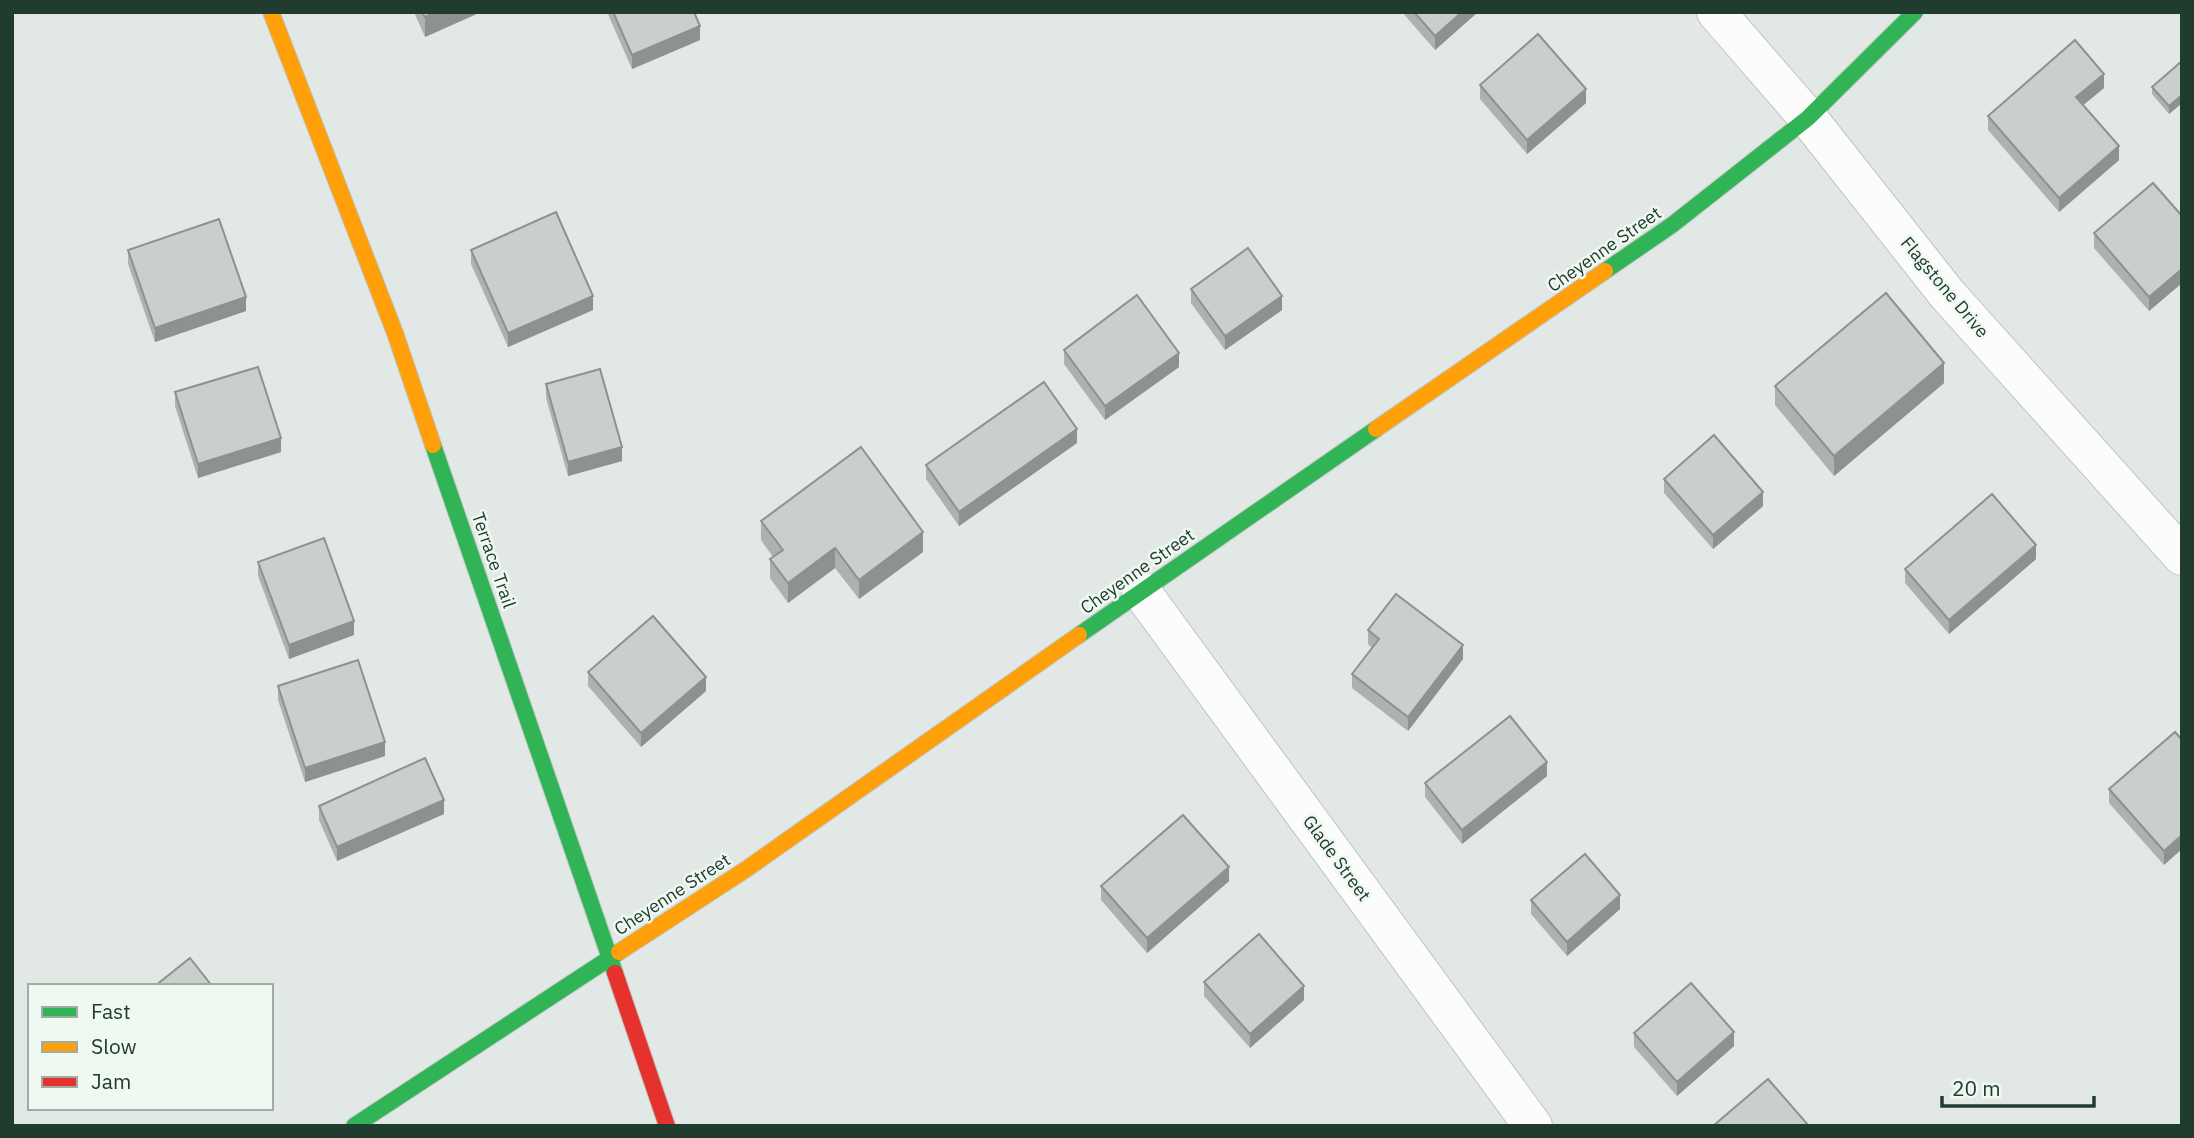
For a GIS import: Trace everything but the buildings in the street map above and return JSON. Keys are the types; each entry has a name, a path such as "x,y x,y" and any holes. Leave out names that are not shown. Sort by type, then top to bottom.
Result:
{"street":[{"name":"Terrace Trail","path":"271,12 395,333 667,1126"},
{"name":"Flagstone Drive","path":"1716,12 1808,118 1947,294 2182,556"},
{"name":"Cheyenne Street","path":"354,1126 745,870 1141,591 1672,225 1808,118 1915,12"},
{"name":"Glade Street","path":"1141,591 1533,1126"}],"traffic: fast":[{"path":"1605,271 1672,225 1808,118 1915,12"},
{"path":"1079,635 1376,429"},
{"path":"433,445 615,973"},
{"path":"354,1126 619,952"}],"traffic: slow":[{"path":"271,12 395,333 433,445"},
{"path":"1376,429 1605,271"},
{"path":"619,952 745,870 1079,635"}],"traffic: jam":[{"path":"615,973 667,1126"}]}
